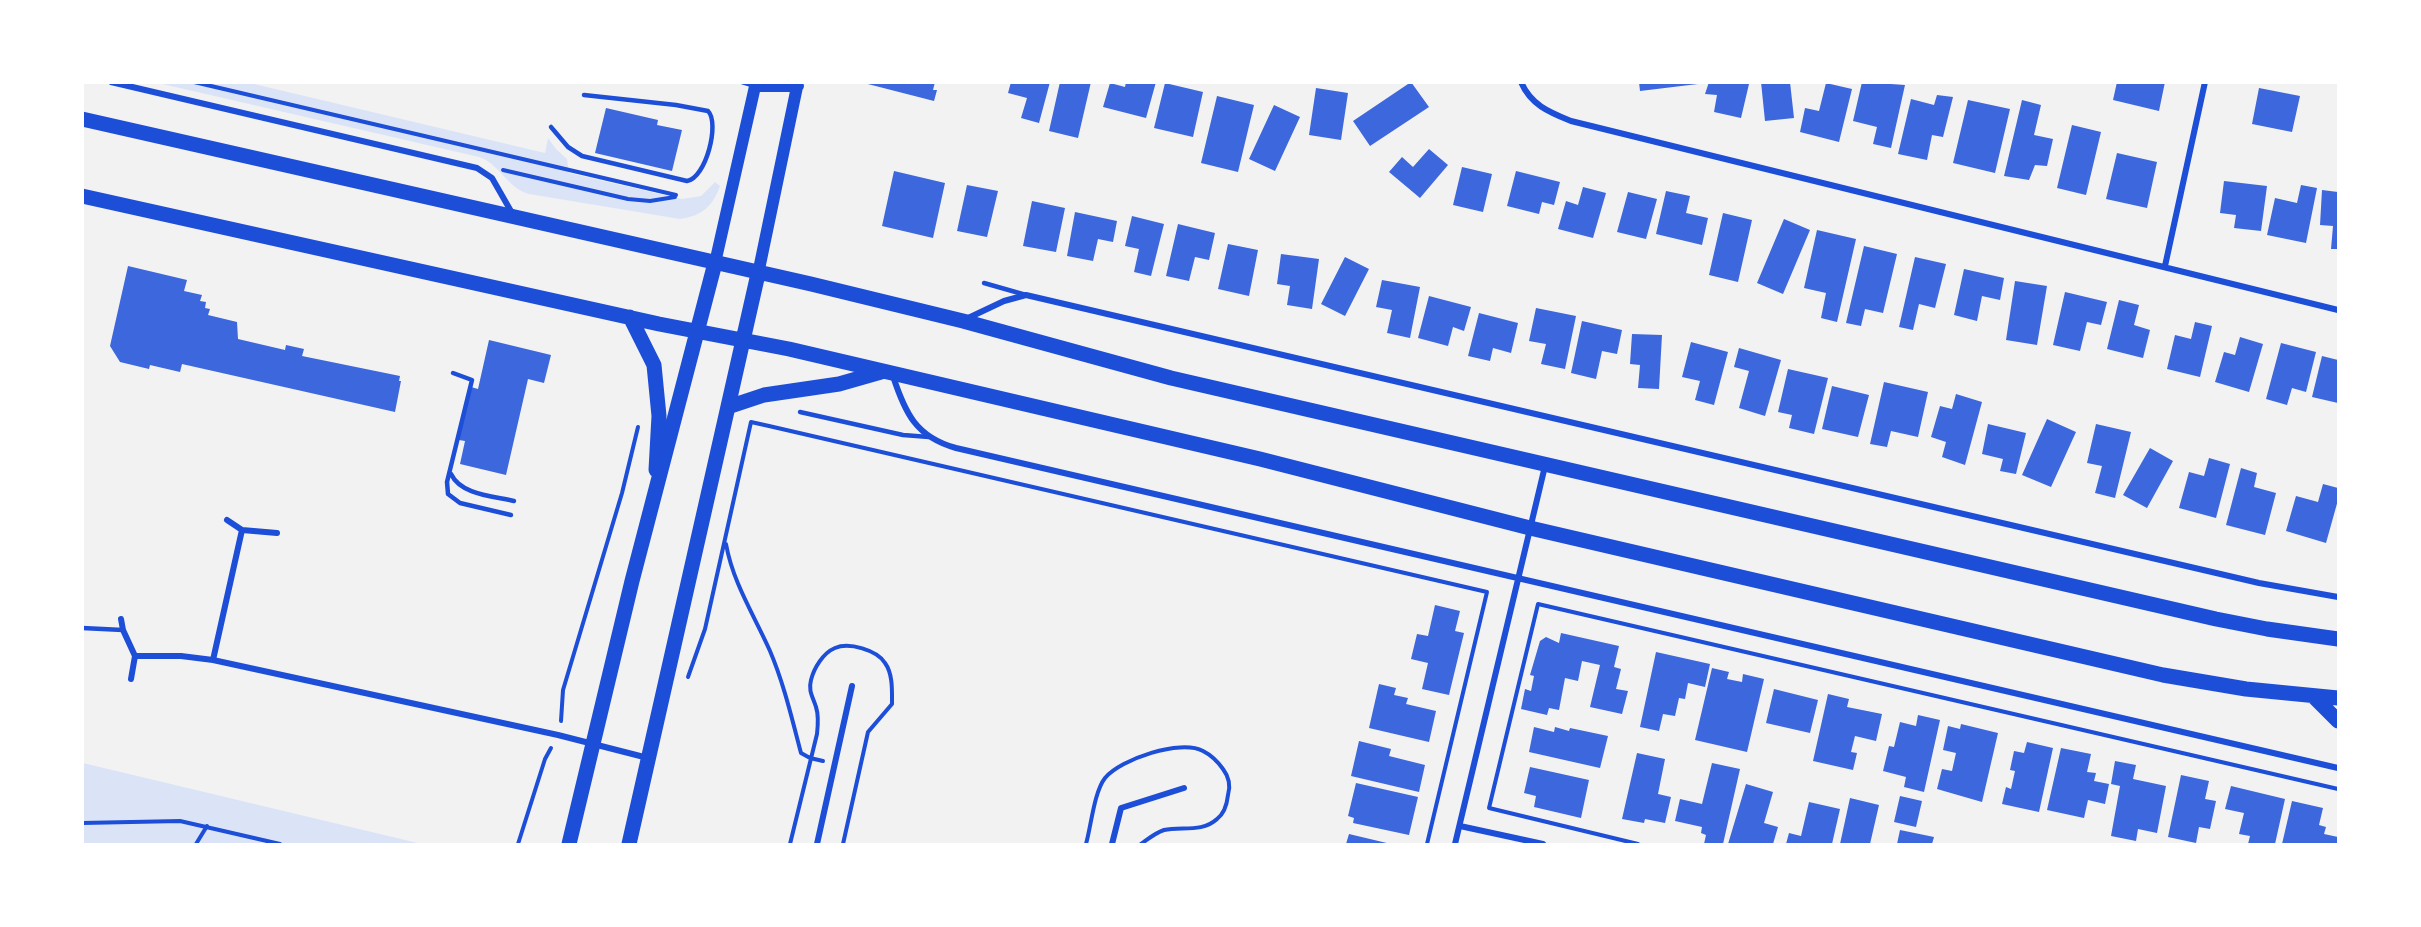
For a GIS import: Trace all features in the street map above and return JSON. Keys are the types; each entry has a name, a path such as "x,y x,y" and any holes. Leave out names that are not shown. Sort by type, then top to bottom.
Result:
{"main road":[{"path":"568,844 591,744 715,263 755,84 796,84 758,274 629,844"},
{"path":"82,119 758,274 811,284 963,321 1114,364 1545,466 2216,619 2338,639"},
{"path":"82,196 630,317 743,338 1260,459 1530,528 2173,677 2246,689 2338,698"},
{"path":"630,317 654,365 659,417 655,500"},
{"path":"728,407 764,395 839,384 888,372"},
{"path":"2314,696 2338,721"}],"street":[{"path":"111,82 471,166 489,174 514,218"},
{"path":"1521,82 1526,94 1544,110 1571,121 2338,310"},
{"path":"2165,266 2205,82"},
{"path":"963,321 998,303 1026,295 2259,583 2338,597"},
{"path":"888,372 912,420 941,444 2338,768"},
{"path":"1455,844 1545,466"},
{"path":"227,520 242,530 278,533"},
{"path":"213,660 242,530"},
{"path":"121,619 123,630 135,656 131,679"},
{"path":"135,656 181,656 213,660 558,735 648,758"},
{"path":"817,844 852,686"},
{"path":"1112,844 1121,808 1184,788"},
{"path":"1460,826 1543,844"}],"lane":[{"path":"742,82 755,84"},
{"path":"551,127 574,152 592,159 687,181 693,180 702,170 713,125 708,111 676,105 584,95"},
{"path":"984,283 1026,295"},
{"path":"453,373 472,380 447,488 452,498 460,502 511,515"},
{"path":"800,412 903,435 929,436"},
{"path":"451,474 454,482 465,489 514,501"},
{"path":"82,628 123,630"}],"path":[{"path":"194,82 675,196 650,201 628,199 513,171 504,170 489,174"},
{"path":"686,687 705,630 751,422 1487,592 1427,844"},
{"path":"518,844 545,759 558,735 563,690 622,493 638,426"},
{"path":"725,540 736,580 770,652 780,679 801,753 810,758 835,763"},
{"path":"1638,844 1489,808 1538,604 2338,789"},
{"path":"82,823 180,821 280,844"},
{"path":"196,844 207,826"}],"shaded area":[{"path":"158,83 250,83 545,153 548,138 567,159 569,173 682,199 701,196 715,182 720,186 706,209 680,219 529,194 515,187 493,165 479,157"},
{"path":"83,763 422,844 83,844"}],"building":[{"path":"860,82 935,82 933,90 937,90 934,101"},
{"path":"1011,82 1050,82 1039,123 1021,118 1027,98 1008,93"},
{"path":"1060,82 1091,82 1078,138 1049,131"},
{"path":"1126,82 1156,82 1146,118 1103,107 1110,83 1125,87"},
{"path":"1411,82 1429,107 1370,146 1353,121"},
{"path":"1639,82 1698,82 1698,84 1640,91"},
{"path":"1709,82 1749,84 1741,118 1714,112 1717,95 1705,94"},
{"path":"1761,82 1790,82 1794,118 1765,121"},
{"path":"1862,82 1905,85 1891,148 1873,144 1877,127 1853,121"},
{"path":"2117,82 2165,82 2159,111 2113,100"},
{"path":"1165,83 1203,92 1193,137 1154,128"},
{"path":"1826,83 1852,89 1839,142 1800,132 1805,108 1819,111"},
{"path":"1316,88 1348,93 1341,140 1309,135"},
{"path":"2259,88 2300,96 2292,132 2252,124"},
{"path":"1937,95 1953,97 1943,137 1932,135 1927,160 1898,154 1911,99 1934,105"},
{"path":"1217,96 1254,105 1238,172 1201,163"},
{"path":"1968,100 2010,109 1995,173 1953,163"},
{"path":"2022,100 2041,105 2034,135 2053,139 2047,166 2035,165 2029,180 2004,176"},
{"path":"1274,105 1300,117 1275,171 1249,159"},
{"path":"606,108 658,120 657,125 682,130 672,171 595,153"},
{"path":"2072,125 2101,132 2086,195 2057,188"},
{"path":"1429,149 1448,165 1420,198 1389,172 1402,157 1413,167"},
{"path":"2117,153 2157,162 2147,208 2106,199"},
{"path":"1462,167 1492,174 1483,212 1453,205"},
{"path":"894,171 945,183 933,238 882,226"},
{"path":"1516,171 1560,182 1554,205 1542,202 1539,214 1507,206"},
{"path":"2224,181 2267,186 2261,231 2234,228 2236,215 2220,213"},
{"path":"967,185 998,191 987,237 957,231"},
{"path":"2301,185 2317,188 2306,243 2267,235 2275,198 2297,203"},
{"path":"1583,187 1606,193 1593,238 1558,229 1566,201 1578,205"},
{"path":"2322,190 2338,192 2338,249 2331,249 2333,226 2320,225"},
{"path":"1666,191 1690,196 1686,213 1708,218 1702,245 1656,234"},
{"path":"1628,192 1657,199 1646,239 1617,232"},
{"path":"1032,201 1065,208 1056,252 1023,246"},
{"path":"1075,212 1117,221 1113,242 1098,239 1093,261 1067,256"},
{"path":"1723,213 1752,220 1738,282 1709,275"},
{"path":"1132,216 1164,224 1151,276 1134,272 1139,249 1125,246"},
{"path":"1784,219 1810,230 1783,294 1757,283"},
{"path":"1178,224 1215,233 1209,260 1195,257 1189,281 1166,276"},
{"path":"1817,230 1856,239 1837,322 1821,318 1826,293 1804,288"},
{"path":"1228,244 1258,250 1249,296 1218,289"},
{"path":"1864,246 1897,254 1883,313 1865,309 1861,326 1846,323"},
{"path":"1281,254 1319,259 1312,309 1287,305 1290,286 1277,284"},
{"path":"1345,257 1369,269 1345,316 1321,304"},
{"path":"1915,257 1946,264 1935,308 1919,304 1913,330 1899,327"},
{"path":"128,266 187,280 184,291 202,295 200,301 206,302 205,308 210,309 208,315 237,322 238,339 285,350 286,345 304,349 302,356 400,376 395,412 182,364 180,372 150,365 149,369 120,362 110,346"},
{"path":"1964,269 2004,278 2000,300 1982,296 1977,321 1954,315"},
{"path":"1382,280 1420,287 1410,338 1387,333 1392,310 1376,307"},
{"path":"2015,281 2047,286 2037,345 2006,340"},
{"path":"2065,292 2107,302 2101,325 2087,322 2080,351 2053,345"},
{"path":"1429,296 1471,307 1464,331 1453,327 1448,346 1418,338"},
{"path":"2119,300 2139,305 2134,325 2150,330 2143,358 2107,349"},
{"path":"1536,308 1576,316 1565,369 1541,364 1546,344 1529,341"},
{"path":"1479,313 1518,323 1511,353 1493,348 1490,361 1468,356"},
{"path":"1582,321 1622,330 1617,354 1602,351 1596,379 1571,373"},
{"path":"2195,322 2212,326 2200,377 2167,369 2175,335 2191,339"},
{"path":"1632,334 1662,335 1659,389 1638,388 1640,365 1630,364"},
{"path":"2240,337 2263,344 2249,392 2215,382 2224,352 2235,355"},
{"path":"489,340 551,355 544,383 528,379 506,475 460,464 465,441 459,440 471,387 478,389"},
{"path":"1691,342 1728,352 1714,405 1695,400 1700,381 1682,377"},
{"path":"2281,343 2316,352 2306,392 2292,388 2287,405 2266,399"},
{"path":"1739,348 1781,360 1765,416 1739,408 1749,371 1734,367"},
{"path":"2322,356 2338,360 2338,403 2312,397"},
{"path":"1788,369 1828,378 1814,434 1789,428 1792,415 1778,412"},
{"path":"1884,382 1928,392 1918,437 1891,431 1887,447 1870,444"},
{"path":"1832,386 1869,395 1858,437 1822,429"},
{"path":"1956,394 1982,402 1965,465 1942,457 1946,442 1931,437 1940,406 1952,409"},
{"path":"2047,419 2076,432 2051,487 2022,475"},
{"path":"1988,424 2026,433 2016,474 2000,471 2003,459 1982,454"},
{"path":"2096,424 2131,432 2115,498 2095,493 2102,466 2087,463"},
{"path":"2150,448 2173,461 2147,508 2123,495"},
{"path":"2209,458 2230,464 2216,518 2179,508 2189,472 2204,476"},
{"path":"2241,468 2257,473 2254,487 2276,493 2265,535 2226,525"},
{"path":"2323,484 2338,488 2338,500 2326,543 2286,531 2296,496 2318,502"},
{"path":"1435,605 1460,611 1455,631 1464,633 1449,695 1422,689 1428,663 1411,659 1417,634 1428,636"},
{"path":"1561,633 1619,646 1614,667 1621,669 1616,689 1628,691 1622,714 1590,707 1600,665 1582,661 1578,681 1565,678 1559,710 1549,708 1547,715 1521,709 1525,689 1531,691 1534,676 1530,675 1540,641 1546,637 1559,643"},
{"path":"1656,652 1710,664 1705,687 1688,683 1685,699 1679,698 1675,716 1663,714 1659,731 1640,727"},
{"path":"1712,668 1729,672 1727,679 1742,682 1743,674 1764,679 1747,752 1695,740"},
{"path":"1379,684 1396,688 1394,695 1408,698 1406,704 1436,711 1429,742 1369,728"},
{"path":"1774,689 1818,700 1810,733 1766,723"},
{"path":"1828,694 1849,699 1847,707 1882,714 1876,741 1855,736 1851,752 1857,753 1853,770 1813,761"},
{"path":"1918,715 1940,720 1924,792 1904,787 1906,777 1883,771 1889,746 1894,747 1900,722 1916,726"},
{"path":"1961,724 1998,733 1982,802 1937,789 1942,769 1952,771 1956,753 1943,750 1948,726 1960,729"},
{"path":"1534,727 1554,732 1555,727 1569,731 1570,728 1608,736 1600,768 1529,752"},
{"path":"1359,741 1391,749 1389,756 1425,765 1419,792 1351,776"},
{"path":"2027,742 2053,748 2039,812 2002,804 2006,787 2011,789 2015,771 2010,770 2014,751 2024,753"},
{"path":"2061,748 2091,754 2087,772 2096,773 2094,781 2109,784 2105,804 2088,800 2084,818 2047,810"},
{"path":"1637,753 1665,759 1658,794 1671,797 1665,823 1645,819 1644,823 1622,819"},
{"path":"2115,761 2136,765 2133,779 2166,786 2157,833 2138,829 2136,841 2111,836 2120,786 2111,784"},
{"path":"1712,763 1740,769 1723,844 1704,844 1706,835 1701,833 1702,827 1675,821 1680,799 1702,804"},
{"path":"1530,767 1589,780 1581,818 1534,807 1536,796 1524,793"},
{"path":"2181,775 2209,781 2205,799 2216,801 2210,829 2199,827 2196,843 2168,837"},
{"path":"1356,783 1418,797 1409,835 1353,823 1354,818 1348,816"},
{"path":"1746,784 1773,792 1764,823 1778,827 1773,844 1728,844"},
{"path":"2231,786 2285,799 2275,844 2248,844 2250,836 2239,834 2244,813 2225,809"},
{"path":"1900,796 1922,801 1916,827 1894,822"},
{"path":"1850,798 1879,805 1870,844 1840,844"},
{"path":"2292,801 2323,808 2319,825 2326,827 2324,834 2338,837 2338,844 2282,844"},
{"path":"1809,802 1840,809 1832,844 1786,844 1789,833 1801,836"},
{"path":"1900,830 1934,837 1932,844 1897,844"},
{"path":"1349,834 1391,844 1346,844"}]}
